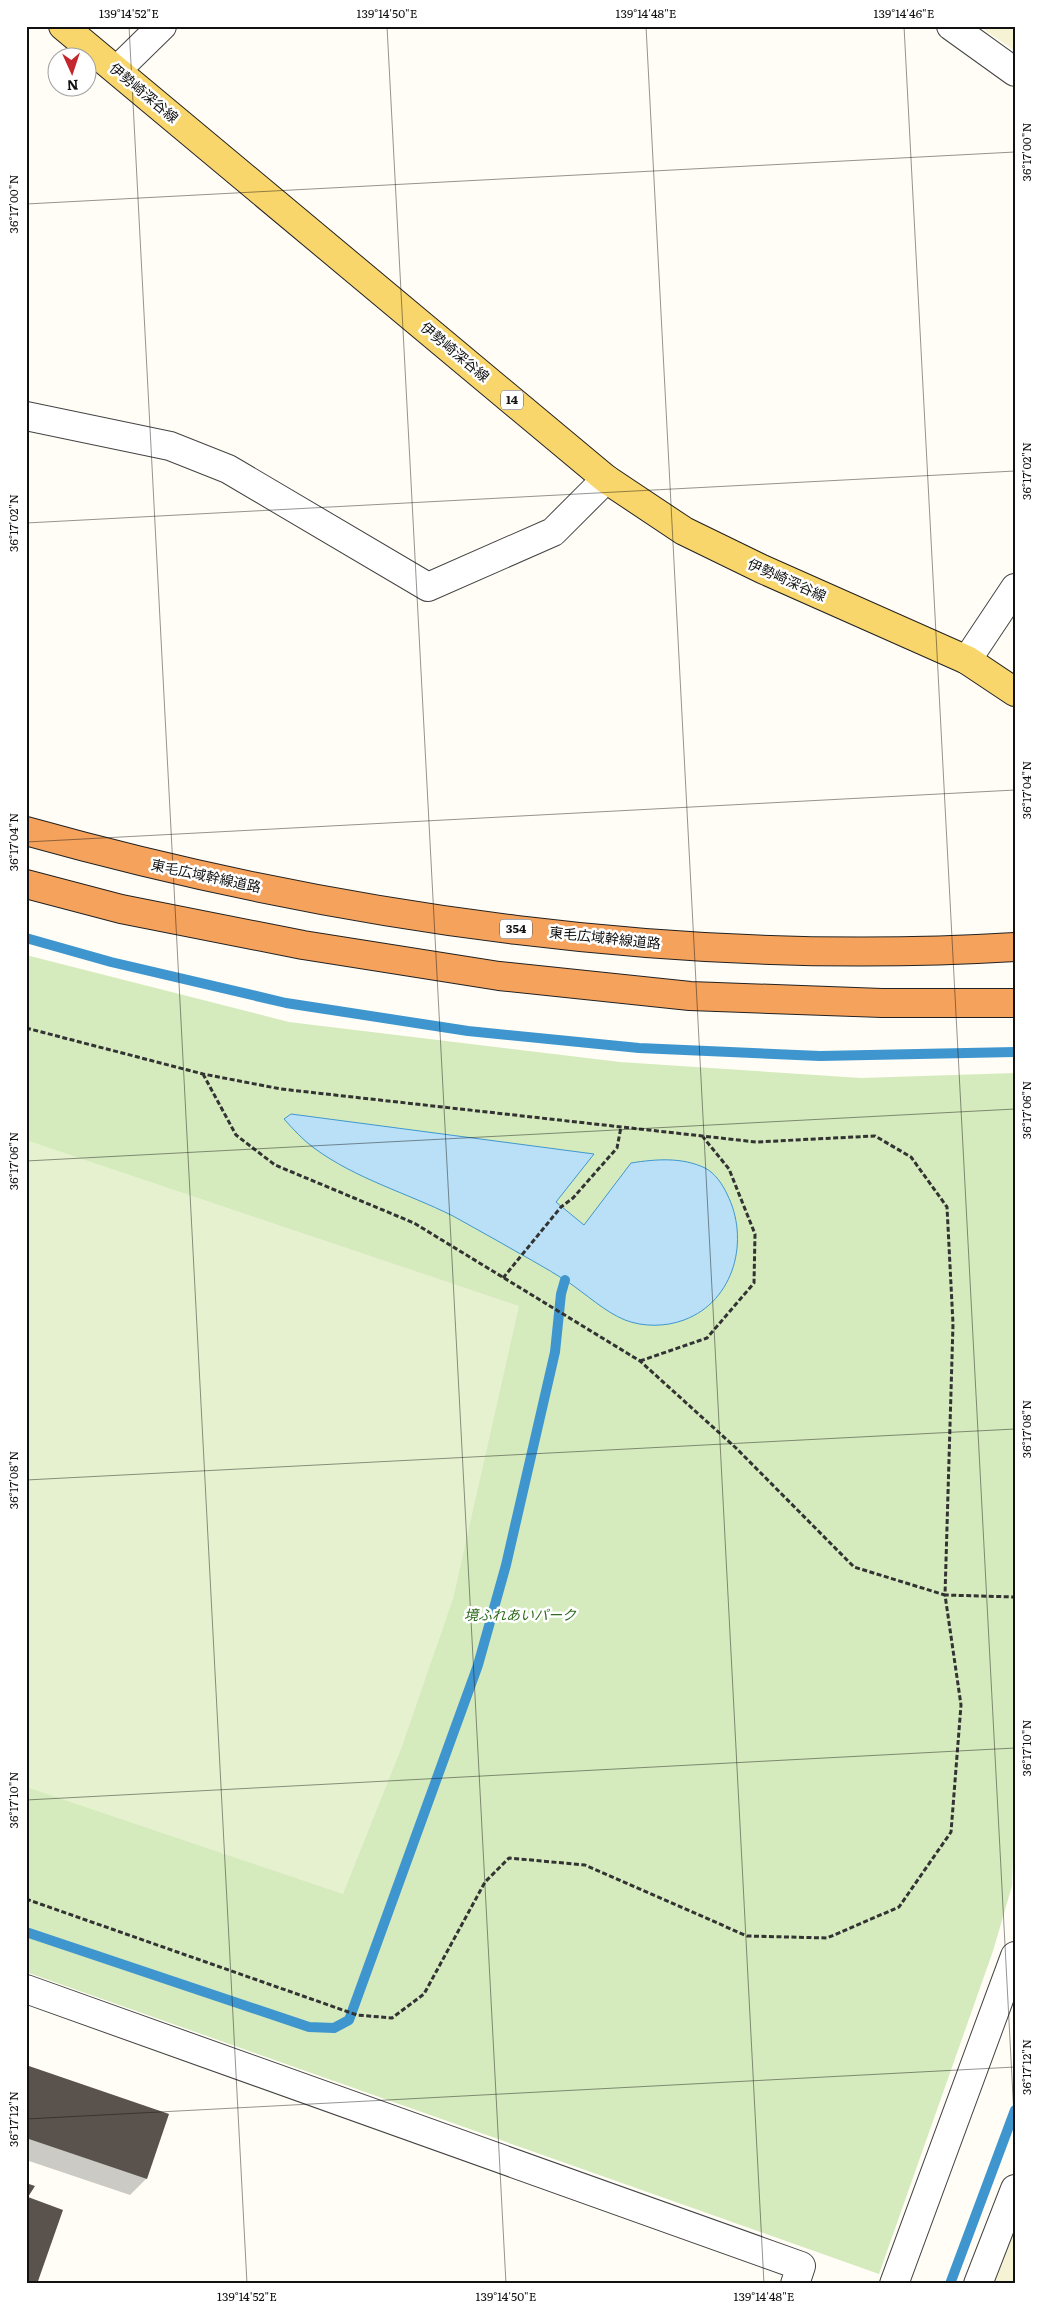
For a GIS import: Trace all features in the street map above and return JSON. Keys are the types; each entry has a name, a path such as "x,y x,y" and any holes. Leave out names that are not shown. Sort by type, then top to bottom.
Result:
{"highway":[{"name":"東毛広域幹線道路","path":"26,831 119,857 311,899 492,926 678,946 871,952 1015,947"},
{"path":"26,884 150,915 303,944 499,976 690,996 882,1003 1015,1003"}],"main road":[{"name":"伊勢崎深谷線","path":"63,26 606,479 684,531 762,569 967,660 1015,692"}],"street":[{"path":"117,70 162,26"},
{"path":"951,26 1015,72"},
{"path":"26,416 170,446 228,469 428,588 553,532 606,479"},
{"path":"967,660 1015,588"},
{"path":"894,2284 1015,1956"},
{"path":"26,1989 801,2266 795,2284"},
{"path":"978,2284 1015,2189"}],"path":[{"path":"26,1028 203,1074 281,1089 756,1142 875,1136 910,1157 947,1207 953,1324 945,1595 961,1705 952,1832 899,1907 827,1938 747,1936 585,1865 509,1858 485,1882 424,1994 392,2018 357,2015 26,1899"},
{"path":"203,1074 236,1135 275,1166 414,1223 640,1361 736,1448 854,1567 945,1595 1015,1597"},
{"path":"503,1278 562,1207 573,1198 616,1148 620,1127"},
{"path":"640,1361 707,1338 754,1283 756,1234 729,1169 702,1136"}],"shaded area":[{"path":"979,26 1015,26 1015,51"},
{"path":"1015,2223 1015,2284 992,2284"}],"green space":[{"name":"境ふれあいパーク","path":"26,955 289,1022 620,1062 861,1078 1015,1073 1015,1797 1012,1886 993,1951 879,2274 26,1972"},
{"path":"26,1140 519,1306 453,1599 401,1749 343,1894 26,1787"}],"water":[{"path":"291,1114 594,1154 556,1202 584,1225 631,1163 669,1160 696,1164 709,1170 718,1180 734,1212 737,1230 737,1249 733,1267 726,1284 715,1299 701,1311 684,1320 654,1325 639,1324 625,1320 603,1308 550,1271 453,1216 364,1177 330,1159 306,1142 284,1119"}],"building":[{"path":"26,2065 169,2114 147,2179 26,2138"},
{"path":"26,2183 35,2186 28,2197 63,2210 37,2284 26,2284"}],"waterway":[{"path":"26,938 111,962 286,1003 468,1031 639,1048 820,1056 1015,1052"},
{"path":"26,1932 309,2027 334,2028 349,2020 478,1665 506,1565 555,1352 561,1294 565,1280"},
{"path":"950,2284 1015,2110"}]}
